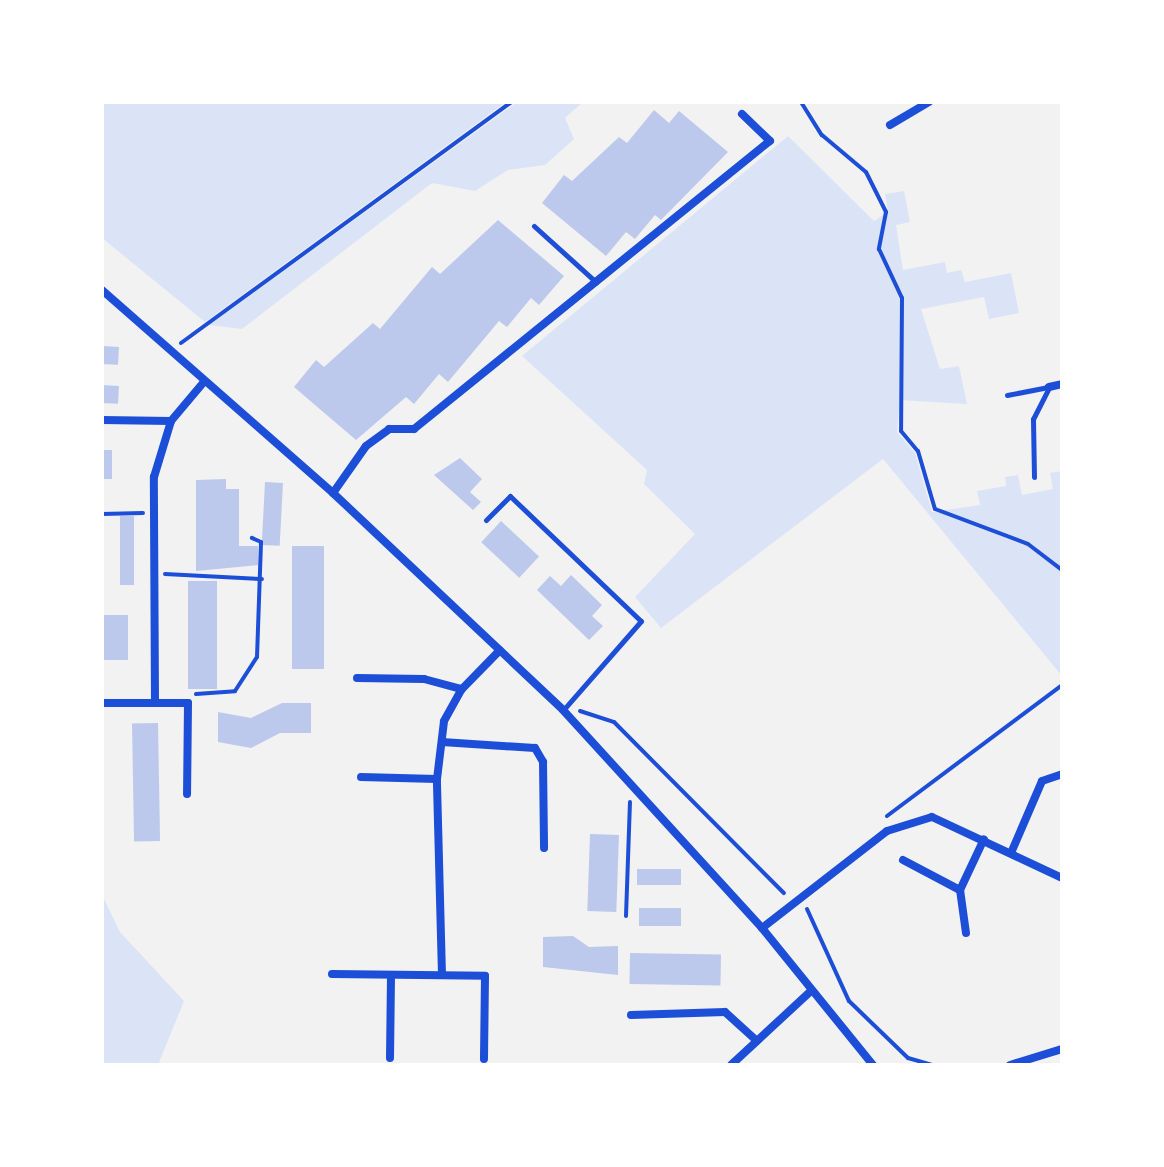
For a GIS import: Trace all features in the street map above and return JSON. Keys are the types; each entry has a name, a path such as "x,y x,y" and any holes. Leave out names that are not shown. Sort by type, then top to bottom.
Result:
{"street":[{"path":"890,125 929,102"},
{"path":"333,493 366,446 389,429 414,429 770,141 742,114"},
{"path":"102,290 203,383 333,493 563,710 762,928 873,1065"},
{"path":"155,702 149,512 171,421 203,383"},
{"path":"1049,387 1062,384"},
{"path":"102,420 171,421"},
{"path":"442,975 437,779 442,742 462,689 500,650"},
{"path":"357,678 424,679 462,689"},
{"path":"102,703 188,703 187,794"},
{"path":"442,742 535,748 543,762 544,848"},
{"path":"1011,853 1042,781 1062,774"},
{"path":"361,777 437,779"},
{"path":"762,928 887,831 932,817 1062,878"},
{"path":"966,933 960,890 984,839"},
{"path":"903,860 960,890"},
{"path":"332,974 485,976 484,1059"},
{"path":"390,1058 391,975"},
{"path":"731,1065 812,990"},
{"path":"631,1015 725,1012 757,1041"},
{"path":"1010,1065 1062,1049"}],"lane":[{"path":"534,226 597,283"},
{"path":"1007,395 1049,387"},
{"path":"1034,477 1033,419 1049,387"},
{"path":"486,520 510,496 641,621 563,710"}],"path":[{"path":"170,352 511,102"},
{"path":"801,102 822,135 866,172 886,212 879,249 902,298 901,431 918,451 935,509 1028,544 1062,570"},
{"path":"102,514 149,512"},
{"path":"188,703 195,694 235,691 252,666 262,579 261,542 252,538"},
{"path":"151,574 262,579"},
{"path":"877,823 1062,685"},
{"path":"563,710 599,712 614,722 775,887 783,894 792,887 849,1001 908,1058 932,1065"},
{"path":"626,916 631,782"}],"shaded area":[{"path":"102,102 506,102 205,322 102,238"},
{"path":"517,102 583,102 565,118 574,139 545,165 508,170 475,191 432,183 242,329 209,325"},
{"path":"788,136 874,221 888,212 885,194 904,191 910,222 896,225 903,270 945,262 947,273 961,270 965,282 1011,273 1019,313 989,319 984,297 921,309 940,369 959,366 967,404 900,400 897,432 915,453 932,512 980,505 977,491 1006,486 1005,477 1018,475 1022,495 1053,489 1050,473 1062,471 1062,676 883,459 661,628 635,597 695,534 644,484 647,470 522,356"},
{"path":"102,895 120,932 184,1001 158,1065 102,1065"}],"building":[{"path":"654,110 669,123 679,111 728,152 661,220 655,215 635,239 626,232 606,256 542,203 564,175 572,181 619,137 627,143"},
{"path":"498,220 564,276 539,305 531,298 507,327 499,321 448,382 439,374 414,404 406,397 356,440 294,387 316,360 324,367 373,323 380,329 432,267 440,274"},
{"path":"102,346 119,347 118,365 102,364"},
{"path":"102,385 119,386 118,404 102,403"},
{"path":"102,450 112,450 112,479 102,479"},
{"path":"460,458 482,479 470,492 481,502 473,510 434,475"},
{"path":"226,479 226,489 239,489 239,546 258,546 258,565 196,571 196,480"},
{"path":"265,482 283,483 280,546 262,545"},
{"path":"120,516 134,516 134,585 120,585"},
{"path":"501,521 539,556 519,578 481,542"},
{"path":"292,546 324,546 324,669 292,669"},
{"path":"571,575 602,605 592,616 603,626 589,640 537,590 550,576 561,586"},
{"path":"188,581 217,581 217,689 188,689"},
{"path":"102,615 128,615 128,660 102,660"},
{"path":"282,703 311,703 311,733 280,733 251,748 218,742 218,712 251,718"},
{"path":"132,723 158,723 160,841 134,841"},
{"path":"590,834 619,835 616,912 587,911"},
{"path":"637,869 681,869 681,885 637,885"},
{"path":"639,908 681,908 681,926 639,926"},
{"path":"573,936 589,947 618,946 618,975 543,967 543,937"},
{"path":"630,953 721,955 720,986 629,984"}]}
